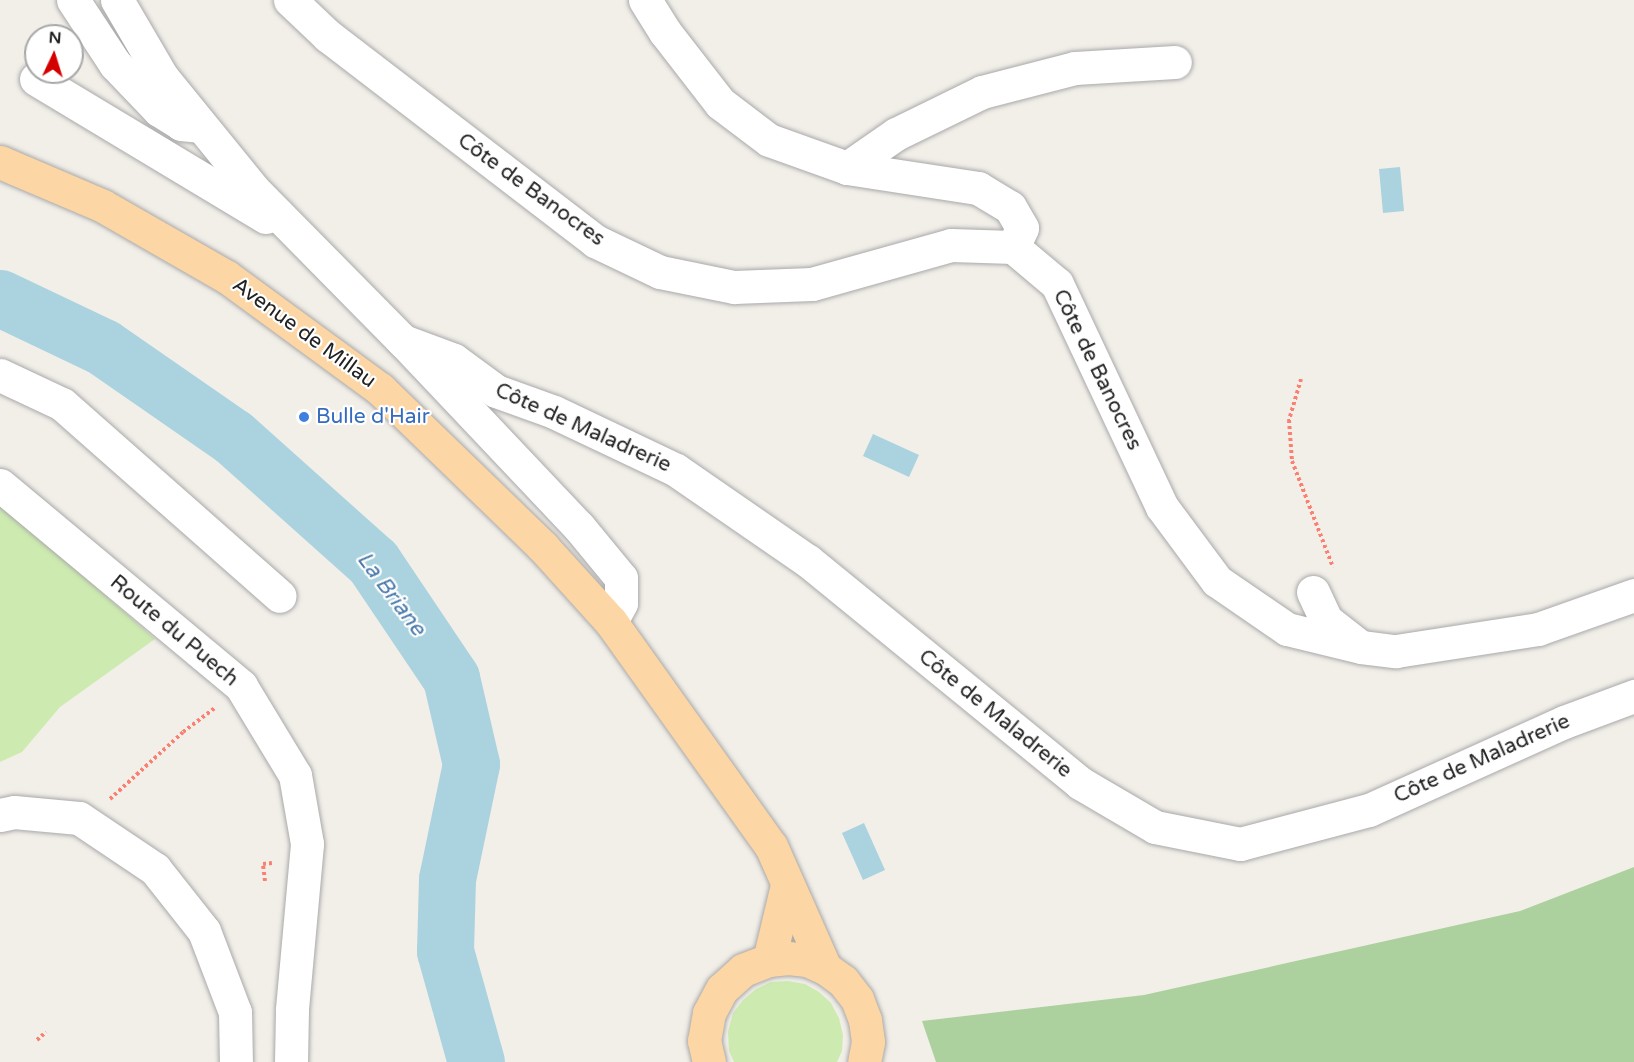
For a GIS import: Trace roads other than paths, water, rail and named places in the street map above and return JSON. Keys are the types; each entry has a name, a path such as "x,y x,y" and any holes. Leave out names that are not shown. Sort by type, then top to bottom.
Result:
{"main road":[{"name":"Avenue de Millau","path":"0,162 103,206 227,277 380,389 543,547 611,622 771,846 825,968"},
{"path":"769,960 787,885"},
{"path":"709,1062 704,1041 709,1013 722,989 743,970 769,960 788,958 807,960 825,968 843,981 857,999 866,1020 869,1055"}],"street":[{"path":"73,0 115,64 159,110 182,124 202,127"},
{"path":"117,0 162,77 253,189 403,341 579,527 621,578 621,603 611,622"},
{"name":"Côte de Banocres","path":"291,0 328,36 595,241 660,272 734,287 812,284 951,245 1013,247 1057,284 1162,507 1217,580 1287,629 1360,647 1396,651 1538,629 1634,595"},
{"path":"645,0 665,32 720,103 769,140 847,168 978,188 1010,207 1022,228 1013,247"},
{"path":"847,168 896,134 982,92 1075,68 1176,62"},
{"path":"44,84 266,217 282,219"},
{"name":"Côte de Maladrerie","path":"403,341 454,360 496,392 554,412 676,470 808,561 1080,783 1155,827 1240,844 1368,810 1564,722 1634,696"},
{"path":"0,375 62,405 280,596"},
{"name":"Route du Puech","path":"0,484 243,688 295,775 307,844 291,1010 291,1062"},
{"path":"1323,581 1326,620 1360,647"},
{"path":"0,814 14,812 79,818 155,869 204,931 235,1012 236,1062"}],"water":[{"path":"1400,167 1404,211 1383,213 1379,169"},
{"path":"873,434 919,455 909,477 863,456"},
{"path":"864,823 885,870 863,880 842,833"}],"waterway":[{"name":"La Briane","path":"0,298 103,347 233,437 373,562 451,678 471,764 447,879 445,951 476,1062"}],"place":[{"name":"Bulle d'Hair","path":"304,417"}]}
